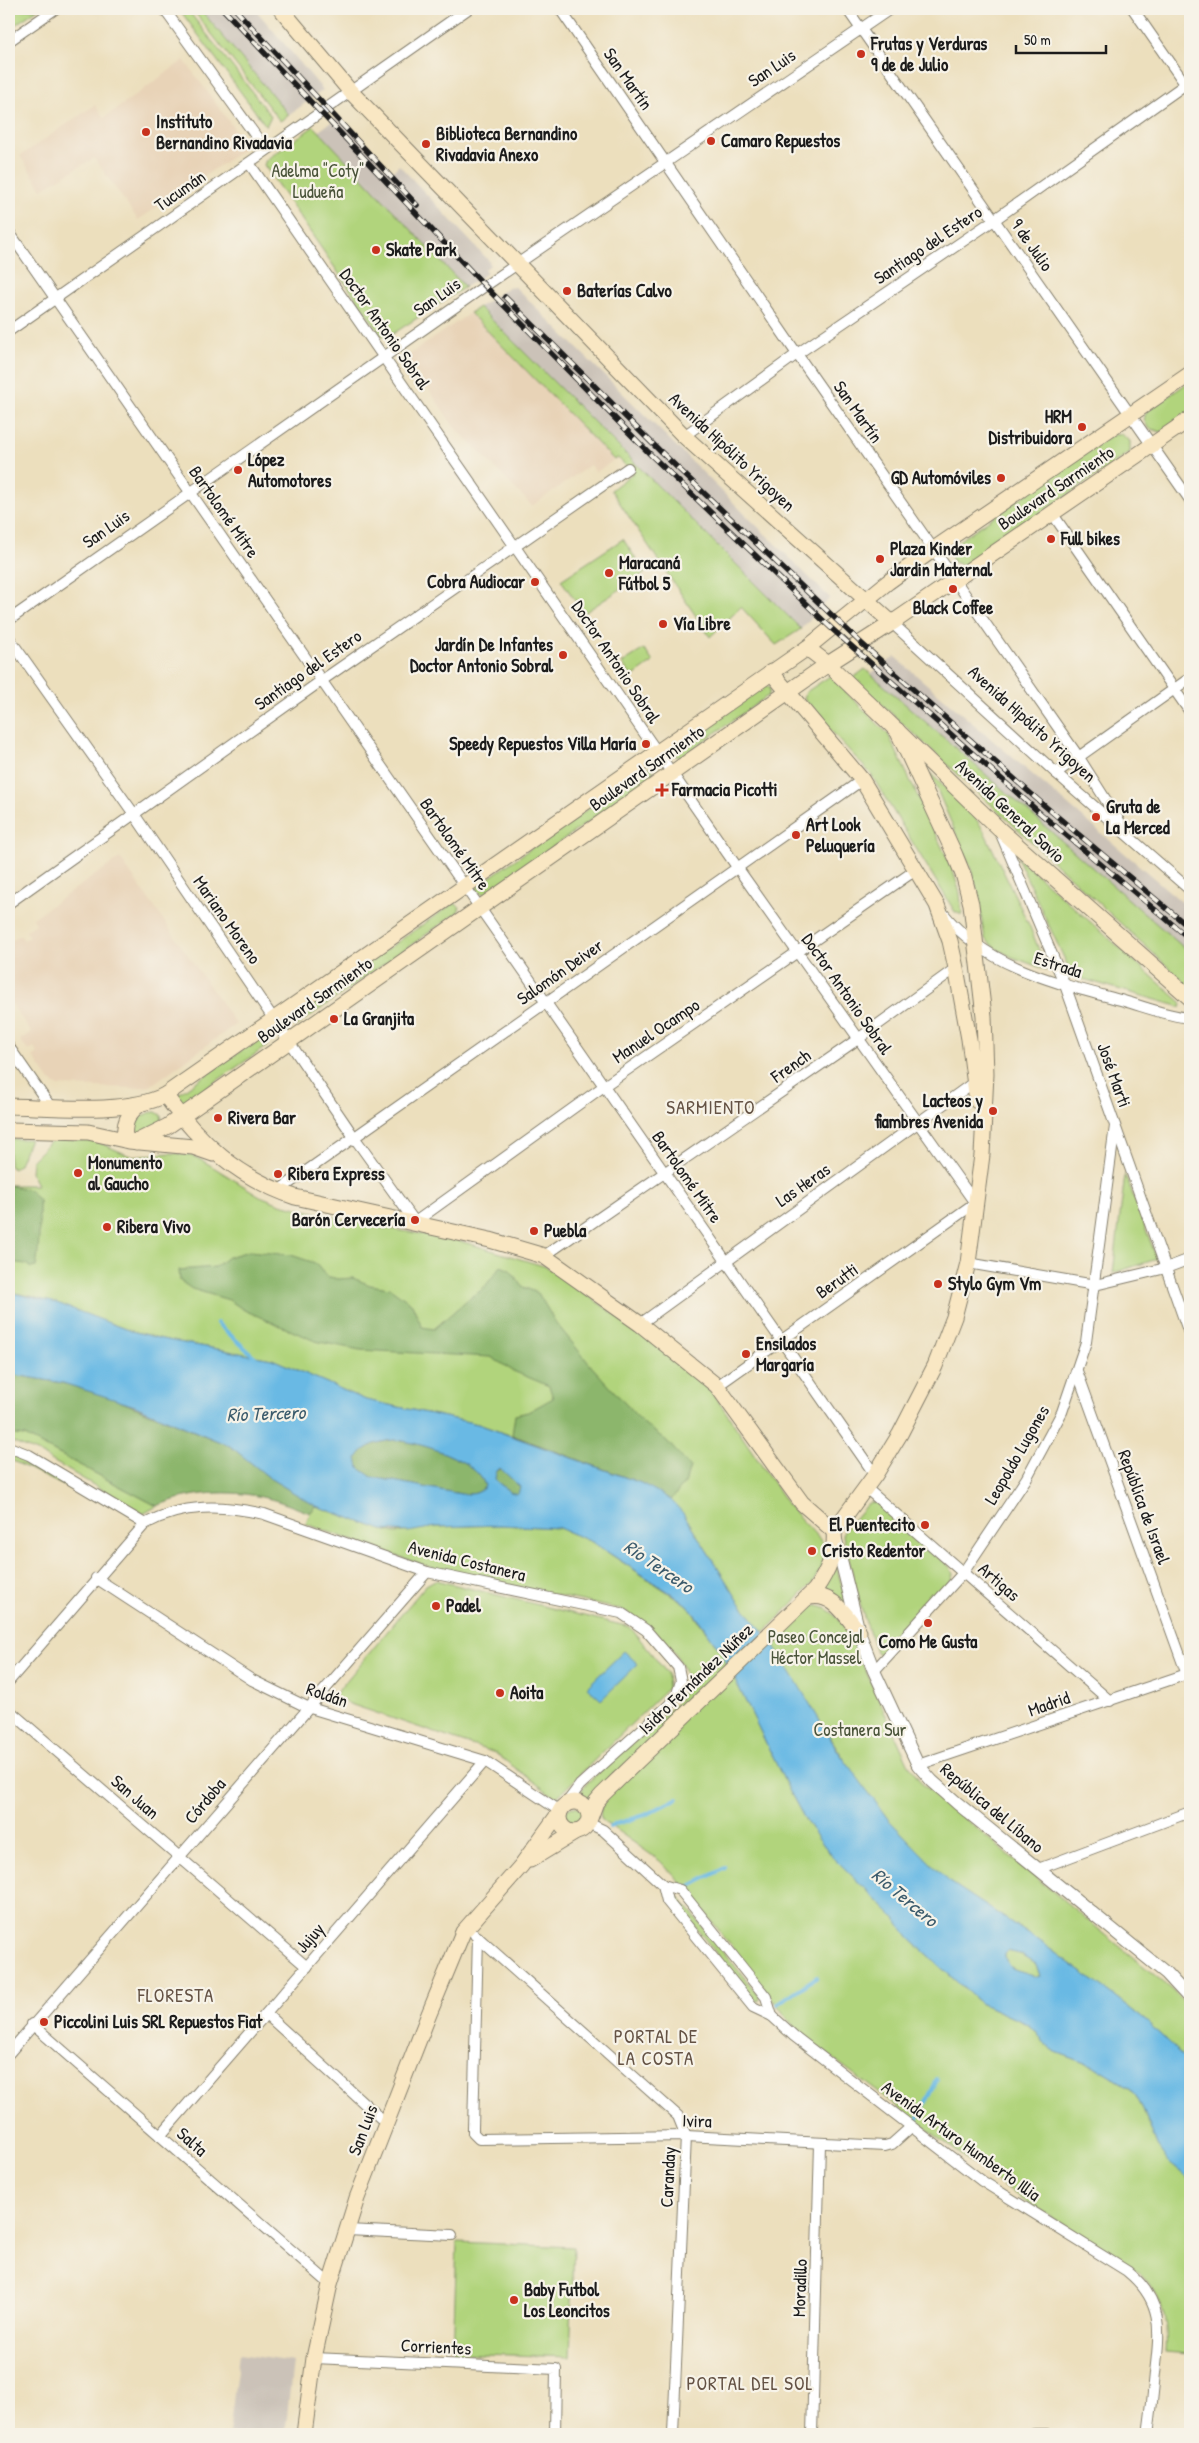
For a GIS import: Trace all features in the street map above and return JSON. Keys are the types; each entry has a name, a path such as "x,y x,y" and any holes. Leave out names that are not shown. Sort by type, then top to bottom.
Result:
{"main road":[{"name":"Avenida Hipólito Yrigoyen","path":"280,9 350,91 516,265 684,436 892,623"},
{"name":"Boulevard Sarmiento","path":"139,1105 165,1095 807,648 866,600 934,549 1190,374"},
{"name":"Boulevard Sarmiento","path":"130,1141 158,1132 480,909 828,664 956,580 1190,419"},
{"name":"Avenida General Savio","path":"807,648 828,664 999,829 1190,998"},
{"path":"771,672 787,694 862,780 937,904 950,941 981,1078"},
{"path":"165,1095 180,1116 217,1155 260,1184 295,1197 415,1222 490,1240 544,1256 640,1324 717,1386 802,1503 834,1531 875,1475 935,1366 954,1317 968,1263 982,1155 981,1078 984,1016 971,904 964,877 897,730"},
{"path":"9,1106 139,1105"},
{"path":"130,1141 124,1132 128,1117 139,1105"},
{"path":"9,1130 88,1132 130,1141 193,1147 217,1155"},
{"name":"Isidro Fernández Núñez","path":"602,1795 803,1602 830,1564 834,1548 834,1531"},
{"path":"803,1602 821,1596 831,1600 859,1632"},
{"path":"602,1795 596,1802 589,1822 584,1828 576,1832 569,1832 562,1826 559,1818 565,1807 592,1801 602,1795"},
{"path":"565,1807 587,1808 589,1822"},
{"name":"San Luis","path":"304,2434 314,2358 330,2284 347,2230 386,2123 458,1942 472,1932 565,1807"},
{"name":"San Luis","path":"521,1866 576,1832"}],"street":[{"path":"9,40 55,9"},
{"path":"164,9 266,150"},
{"name":"Tucumán","path":"9,331 468,9"},
{"name":"San Martín","path":"560,9 667,162 797,354 1078,756 1128,835"},
{"name":"9 de Julio","path":"847,9 1190,500"},
{"name":"San Luis","path":"9,620 516,265 890,9"},
{"path":"1133,9 1189,85"},
{"name":"Santiago del Estero","path":"684,436 797,354 1189,85"},
{"name":"Doctor Antonio Sobral","path":"249,163 516,545 737,868 975,1202"},
{"name":"Bartolomé Mitre","path":"9,232 875,1475"},
{"name":"Santiago del Estero","path":"9,903 321,680 628,468"},
{"path":"1052,513 1190,712"},
{"name":"Avenida Hipólito Yrigoyen","path":"892,623 1056,773 1190,890"},
{"name":"Mariano Moreno","path":"9,638 134,814 275,1018 354,1137 415,1222"},
{"path":"1056,773 1190,678"},
{"name":"Salomón Deiver","path":"278,1191 862,780"},
{"name":"José Marti","path":"999,829 1065,985 1190,1336"},
{"name":"Manuel Ocampo","path":"415,1222 604,1086 917,869"},
{"name":"Estrada","path":"937,904 951,923 977,947 1013,966 1065,985 1190,1018"},
{"name":"French","path":"544,1256 858,1039 956,968"},
{"path":"9,1048 50,1106"},
{"name":"Las Heras","path":"640,1324 726,1260 981,1078"},
{"name":"Leopoldo Lugones","path":"874,1671 963,1573 1039,1457 1062,1412 1086,1342 1115,1126"},
{"name":"Berutti","path":"717,1386 975,1202"},
{"path":"968,1263 1095,1285 1166,1268 1190,1259"},
{"name":"República de Israel","path":"1077,1371 1189,1676"},
{"path":"9,1447 29,1455 145,1524 96,1578 9,1681"},
{"name":"Artigas","path":"866,1488 1110,1701"},
{"name":"Avenida Costanera","path":"145,1524 173,1512 196,1507 240,1508 264,1514 427,1572 621,1613 640,1624 678,1667 681,1674 680,1688 669,1705 580,1785 565,1807"},
{"name":"República del Líbano","path":"834,1531 859,1632 874,1671 918,1765 932,1781 957,1803 1166,1973 1190,1999"},
{"name":"Córdoba","path":"9,2053 32,2024 180,1857 307,1707 427,1572"},
{"name":"Roldán","path":"96,1578 252,1680 307,1707 485,1761 565,1807"},
{"name":"Madrid","path":"918,1765 1189,1676"},
{"name":"San Juan","path":"9,1710 307,1967"},
{"name":"Jujuy","path":"160,2136 485,1761"},
{"path":"1038,1868 1190,1812"},
{"name":"Avenida Arturo Humberto Illia","path":"589,1822 604,1830 663,1885 680,1890 766,1997 772,2016"},
{"name":"Avenida Arturo Humberto Illia","path":"663,1885 667,1901 753,2007 772,2016 794,2036 911,2127 1001,2194 1135,2278 1154,2305 1159,2336 1148,2434"},
{"name":"Caranday","path":"472,1932 678,2116 686,2136 673,2434"},
{"name":"Ivira","path":"472,1932 472,2128 476,2136 484,2140 686,2136 885,2146 899,2139 911,2127"},
{"path":"266,2014 386,2123"},
{"name":"Salta","path":"32,2024 330,2284"},
{"name":"Moradillo","path":"812,2434 820,2144"},
{"path":"347,2230 452,2235"},
{"name":"Corrientes","path":"314,2358 556,2369 555,2434"},
{"path":"1034,2434 1046,2434"}],"shaded area":[{"path":"200,9 255,9 323,90 289,115"},
{"name":"Instituto Bernandino Rivadavia","path":"184,60 244,142 243,150 138,220 94,158 42,189 20,156 95,105 104,118"},
{"path":"339,116 391,173 399,165 489,261 490,265 484,270 487,273 465,287 319,131"},
{"path":"515,287 830,598 801,629 479,307 507,288"},
{"path":"470,313 614,460 596,472 590,465 532,506 453,425 409,361 409,355"},
{"path":"895,657 1190,909 1190,953 870,674"},
{"path":"120,858 236,1024 150,1086 135,1088 59,1086 50,1081 33,1057 38,1053 34,1047 28,1051 20,1040 31,1032 9,1000 9,942 20,935 24,940 29,937 26,931 36,924 33,918"},
{"path":"239,2354 293,2362 285,2434 229,2434"}],"green space":[{"path":"9,9 38,9 9,29"},
{"path":"179,9 187,9 271,116 266,126"},
{"path":"192,9 200,9 289,115 280,121"},
{"name":"Skate Park","path":"314,126 465,287 388,337 382,336 264,165 266,160"},
{"path":"479,307 801,629 776,645 741,607 710,637 611,490 633,473 618,458 614,460 470,313"},
{"path":"1190,381 1190,412 1161,432 1148,428 1144,420 1146,412"},
{"path":"1121,434 1130,441 1130,452 966,566 953,562 950,552 954,544 1112,435"},
{"path":"623,539 645,573 584,613 561,580"},
{"path":"644,649 653,662 632,677 622,663"},
{"path":"865,669 1190,953 1190,987 853,678"},
{"path":"830,676 888,734 952,868 960,893 962,915 955,912 870,773 808,706 804,698 806,692"},
{"path":"765,685 770,688 769,695 681,757 673,755 673,750"},
{"path":"648,767 653,769 653,777 485,894 478,892 477,886"},
{"path":"930,773 974,816 983,829 1030,927 1047,970 1012,957 997,949 985,939 976,886 971,869"},
{"path":"1017,857 1182,1003 1181,1007 1076,977 1071,973"},
{"path":"454,903 460,907 458,912 296,1026 289,1024 289,1017"},
{"path":"261,1037 268,1039 267,1046 182,1105 176,1097 177,1095"},
{"path":"156,1112 161,1115 162,1121 139,1134 137,1133 135,1127 141,1118 146,1114"},
{"path":"59,1138 98,1142 130,1156 170,1153 191,1155 260,1196 280,1204 367,1225 457,1240 547,1267 633,1327 713,1393 788,1505 826,1546 827,1554 813,1583 763,1633 738,1600 683,1513 553,1450 478,1424 366,1400 272,1359 162,1339 128,1330 31,1296 9,1292 9,1185 37,1185 31,1173 32,1160 50,1142"},
{"path":"9,1139 30,1139 18,1166 14,1169 9,1166"},
{"path":"1125,1174 1157,1259 1113,1273"},
{"path":"9,1185 30,1190 39,1201 39,1242 36,1267 31,1268 26,1264 9,1262"},
{"path":"249,1251 291,1255 315,1263 326,1276 338,1279 353,1278 370,1285 390,1288 412,1304 422,1327 434,1329 467,1300 483,1289 501,1266 510,1270 523,1287 538,1293 556,1323 592,1367 643,1423 667,1441 690,1467 685,1483 671,1500 641,1483 512,1435 515,1415 528,1412 553,1398 549,1386 513,1371 491,1357 360,1350 315,1341 244,1310 229,1300 192,1289 180,1281 179,1270 215,1267 228,1257"},
{"path":"9,1374 63,1383 112,1398 230,1446 271,1479 316,1506 310,1513 272,1499 253,1495 211,1493 170,1501 157,1506 25,1436 9,1434"},
{"path":"9,1434 25,1436 157,1506 143,1514 39,1453 9,1441"},
{"path":"395,1440 418,1444 447,1454 472,1468 485,1486 483,1489 471,1494 461,1494 371,1477 359,1468 356,1458 364,1450 384,1441"},
{"path":"9,1454 66,1483 64,1486 9,1459"},
{"path":"502,1468 520,1487 520,1492 516,1495 495,1480 496,1472"},
{"path":"871,1502 877,1503 950,1567 953,1574 951,1580 880,1655 876,1652 862,1611 843,1536 844,1531 867,1504"},
{"path":"316,1506 382,1530 396,1533 436,1527 501,1525 559,1528 592,1542 687,1605 722,1653 789,1790 807,1823 832,1856 894,1917 910,1939 980,2003 1027,2024 1037,2032 1045,2044 1056,2052 1094,2066 1127,2086 1136,2096 1157,2146 1169,2162 1190,2180 1190,2354 1166,2352 1166,2330 1163,2310 1155,2292 1142,2274 1004,2187 798,2032 686,1888 660,1861 602,1820 601,1811 604,1802 615,1786 617,1788 623,1783 614,1773 608,1778 612,1782 591,1797 587,1798 582,1795 582,1790 588,1782 674,1706 681,1695 685,1679 682,1665 669,1646 660,1637 650,1628 622,1610 429,1567 306,1524 310,1513"},
{"path":"837,1568 849,1613 818,1591"},
{"name":"Aoita","path":"435,1580 630,1627 667,1673 668,1688 556,1798 495,1753 332,1698 426,1585"},
{"name":"Costanera Sur","path":"807,1606 820,1607 831,1612 848,1632 908,1763 921,1783 1175,1992 1190,2011 1190,2063 1147,2022 1117,1998 1039,1941 947,1880 888,1819 854,1775 769,1640"},
{"path":"574,1807 581,1810 584,1817 581,1824 574,1827 567,1824 564,1817 567,1810"},
{"path":"676,1897 679,1897 760,1997 759,2001 754,2000 675,1902"},
{"path":"1007,1951 1020,1954 1036,1964 1040,1976 1024,1975 1014,1970 1004,1958 1004,1954"},
{"name":"Baby Futbol Los Leoncitos","path":"457,2242 574,2247 570,2357 453,2353"}],"water":[{"name":"Río Tercero","path":"9,1292 57,1303 128,1330 162,1339 272,1359 366,1400 478,1424 641,1483 671,1500 683,1513 738,1600 772,1643 838,1751 888,1819 947,1880 1039,1941 1117,1998 1147,2022 1190,2063 1190,2180 1168,2162 1157,2146 1143,2109 1136,2096 1127,2086 1094,2066 1056,2052 1045,2044 1037,2032 1027,2024 980,2003 910,1939 894,1917 832,1856 807,1823 789,1790 722,1653 687,1605 675,1596 592,1542 559,1528 501,1525 436,1527 408,1532 382,1530 316,1506 271,1479 230,1446 135,1406 63,1383 9,1374","holes":["395,1440 418,1444 447,1454 472,1468 485,1486 477,1492 461,1494 372,1477 359,1468 357,1458 364,1450 384,1441","500,1468 520,1487 518,1494 510,1492 495,1480 496,1472","1007,1951 1020,1954 1036,1964 1040,1976 1037,1977 1014,1970 1004,1958 1004,1954"]},
{"path":"624,1651 638,1664 601,1700 587,1687"}],"waterway":[{"path":"217,1323 256,1358"},
{"path":"610,1827 645,1815 678,1798"},
{"path":"686,1888 725,1868"},
{"path":"777,2004 817,1977"},
{"path":"916,2122 937,2080"}],"railway":[{"path":"223,9 485,286 652,456 831,628 1041,814 1190,939"},
{"path":"235,9 417,205"},
{"path":"505,297 660,451 861,643 1046,807 1190,928"}],"place":[{"name":"Frutas y Verduras 9 de de Julio","path":"861,54"},
{"name":"Instituto Bernandino Rivadavia","path":"146,132"},
{"name":"Camaro Repuestos","path":"711,141"},
{"name":"Biblioteca Bernandino Rivadavia Anexo","path":"426,144"},
{"name":"Skate Park","path":"376,250"},
{"name":"Baterías Calvo","path":"567,291"},
{"name":"HRM Distribuidora","path":"1082,427"},
{"name":"López Automotores","path":"238,470"},
{"name":"GD Automóviles","path":"1001,478"},
{"name":"Full bikes","path":"1051,539"},
{"name":"Plaza Kinder Jardin Maternal","path":"880,559"},
{"name":"Maracaná Fútbol 5","path":"609,573"},
{"name":"Cobra Audiocar","path":"535,582"},
{"name":"Black Coffee","path":"953,589"},
{"name":"Vía Libre","path":"663,624"},
{"name":"Jardín De Infantes Doctor Antonio Sobral","path":"563,655"},
{"name":"Speedy Repuestos Villa María","path":"646,744"},
{"name":"Farmacia Picotti","path":"662,790"},
{"name":"Gruta de La Merced","path":"1096,817"},
{"name":"Art Look Peluquería","path":"796,835"},
{"name":"La Granjita","path":"334,1019"},
{"name":"Lacteos y fiambres Avenida","path":"993,1111"},
{"name":"Rivera Bar","path":"218,1118"},
{"name":"Monumento al Gaucho","path":"78,1173"},
{"name":"Ribera Express","path":"278,1174"},
{"name":"Barón Cervecería","path":"415,1220"},
{"name":"Ribera Vivo","path":"107,1227"},
{"name":"Puebla","path":"534,1231"},
{"name":"Stylo Gym Vm","path":"938,1284"},
{"name":"Ensilados Margaría","path":"746,1354"},
{"name":"El Puentecito","path":"925,1525"},
{"name":"Cristo Redentor","path":"812,1551"},
{"name":"Padel","path":"436,1606"},
{"name":"Como Me Gusta","path":"928,1623"},
{"name":"Aoita","path":"500,1693"},
{"name":"Piccolini Luis SRL Repuestos Fiat","path":"44,2022"},
{"name":"Baby Futbol Los Leoncitos","path":"514,2300"}],"district":[{"name":"SARMIENTO","path":"711,1107"},
{"name":"FLORESTA","path":"176,1995"},
{"name":"PORTAL DE LA COSTA","path":"656,2047"},
{"name":"PORTAL DEL SOL","path":"750,2383"}],"park label":[{"name":"Adelma \"Coty\" Ludueña","path":"318,181"},
{"name":"Paseo Concejal Héctor Massel","path":"816,1647"}]}
